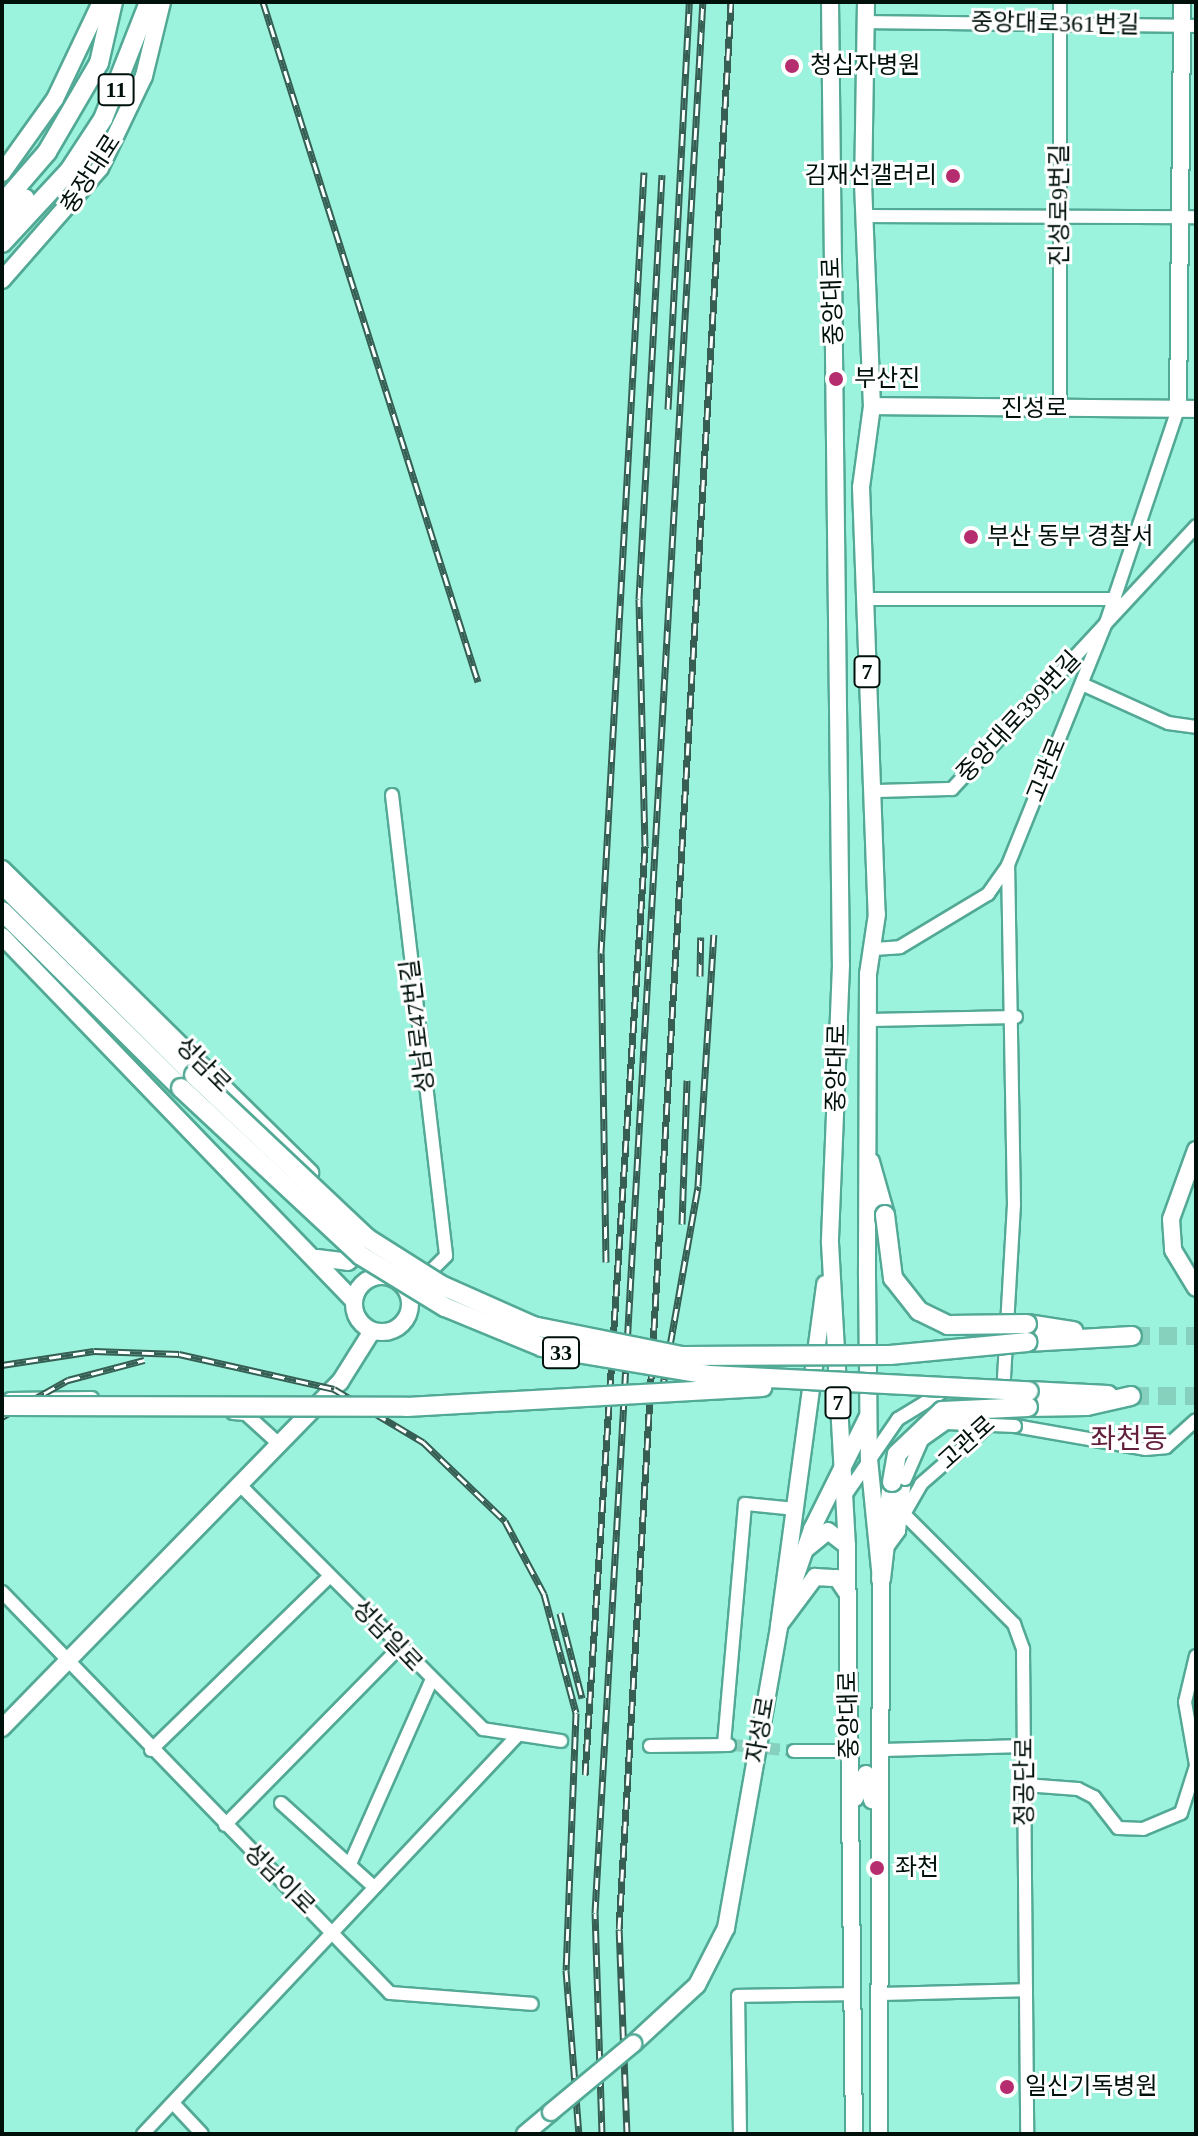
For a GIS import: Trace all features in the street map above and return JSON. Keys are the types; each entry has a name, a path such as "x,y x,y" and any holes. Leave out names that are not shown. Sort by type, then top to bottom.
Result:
{"highway":[{"name":"11","path":"2,243 58,161 99,63 113,2"},
{"name":"11","path":"2,222 58,161 103,119 149,2"},
{"name":"11","path":"2,204 58,161"},
{"name":"성남로","path":"2,884 188,1081"},
{"name":"성남로","path":"2,911 188,1081"},
{"name":"33","path":"188,1081 367,1238 441,1285 533,1326 682,1356 847,1356 1027,1333 1124,1336"},
{"name":"33","path":"188,1081 360,1255 492,1329 644,1369 1028,1399 1131,1396"},
{"path":"870,1162 885,1215 893,1278 919,1311 948,1325 1027,1333"},
{"path":"2,1405 407,1407 822,1381"},
{"path":"2,1394 142,1395 235,1407"},
{"path":"881,1579 898,1480 897,1454 942,1411 1028,1399"}],"main road":[{"path":"2,173 55,99 101,2"},
{"name":"충장대로","path":"2,280 100,168 144,76 162,2"},
{"name":"중앙대로","path":"830,2 841,965 830,1243 847,1546 854,2134"},
{"name":"중앙대로","path":"866,2 872,406 861,487 874,791 868,1415 872,1513 881,1579 883,1750 879,1861 879,2134"},
{"name":"고관로","path":"1178,409 1188,217 1189,26 1182,2"},
{"name":"진성로","path":"872,406 1196,409"},
{"name":"성남로","path":"2,869 300,1163 369,1241 388,1275"},
{"path":"2,936 317,1258 354,1301 358,1319 372,1331 391,1331 406,1320 409,1293 388,1275 369,1278 354,1301"},
{"path":"1196,1150 1171,1219 1173,1250 1196,1288"},
{"path":"317,1258 348,1262 369,1241"},
{"name":"자성로","path":"525,2134 633,2044 697,1985 726,1928 779,1626 796,1552 795,1509 830,1243"},
{"path":"2,1728 340,1382 372,1331"},
{"path":"796,1552 812,1529 868,1415"},
{"path":"812,1529 843,1498 872,1513"},
{"path":"796,1552 828,1531 847,1546"},
{"path":"779,1626 815,1577 837,1578 848,1595"},
{"path":"850,1810 863,1776 870,1776 879,1861"}],"street":[{"name":"진성로9번길","path":"1060,2 1060,409"},
{"name":"중앙대로361번길","path":"865,22 1189,26"},
{"path":"867,216 1188,217"},
{"name":"고관로","path":"904,1514 921,1484 1000,1414 1005,1375 1016,1017 1008,865 1115,599 1178,409"},
{"name":"중앙대로399번길","path":"874,791 952,789 1196,526"},
{"path":"866,599 1115,599"},
{"path":"1082,684 1168,723 1196,727"},
{"name":"성남로47번길","path":"392,795 446,1256 409,1293"},
{"path":"874,949 900,947 988,894 1008,865"},
{"path":"870,1020 1016,1017"},
{"path":"843,1498 898,1419 929,1395 1005,1375"},
{"path":"2,1405 277,1404 300,1423"},
{"path":"2,1405 246,1414 279,1444"},
{"path":"889,1545 904,1514 898,1480 922,1440 946,1423 1015,1426 1145,1449 1166,1447 1196,1420"},
{"name":"성남일로","path":"239,1484 431,1681 483,1729 561,1741"},
{"path":"650,1746 728,1745 745,1504 795,1509"},
{"name":"정공단로","path":"904,1514 1014,1624 1023,1649 1027,2134"},
{"path":"151,1750 329,1577"},
{"name":"성남이로","path":"2,1592 66,1664 396,1997 532,2004"},
{"path":"225,1825 399,1648"},
{"path":"1025,1785 1078,1789 1094,1797 1118,1828 1143,1829 1181,1813 1196,1766 1185,1702 1196,1656"},
{"path":"350,1864 431,1681"},
{"path":"143,2134 329,1930 517,1736"},
{"name":"중앙대로","path":"883,1750 1024,1746"},
{"path":"794,1751 850,1751"},
{"path":"281,1803 373,1886"},
{"path":"878,1994 1026,1990"},
{"path":"740,2134 738,1996 853,1994"},
{"path":"173,2103 202,2134"}],"tunnel":[{"path":"1132,1336 1196,1336"},
{"path":"1131,1396 1196,1396"},
{"path":"732,1745 794,1751"}],"railway":[{"path":"263,2 478,682"},
{"path":"668,409 689,2"},
{"path":"602,2134 595,1913 703,2"},
{"path":"627,2134 619,1929 731,2"},
{"path":"606,1262 601,953 644,172"},
{"path":"585,1775 645,846 639,599 662,175"},
{"path":"662,1391 698,1186 714,935"},
{"path":"700,976 701,937"},
{"path":"682,1224 687,1080"},
{"path":"2,1365 94,1351 179,1354 334,1389 423,1442 505,1521 544,1594 576,1713 566,1970 579,2134"},
{"path":"2,1417 68,1380 144,1360"},
{"path":"560,1613 582,1698"}],"place":[{"name":"청십자병원","path":"792,66"},
{"name":"김재선갤러리","path":"953,176"},
{"name":"부산진","path":"836,379"},
{"name":"부산 동부 경찰서","path":"971,537"},
{"name":"좌천","path":"877,1868"},
{"name":"일신기독병원","path":"1007,2087"}],"district":[{"name":"좌천동","path":"1129,1439"}]}
